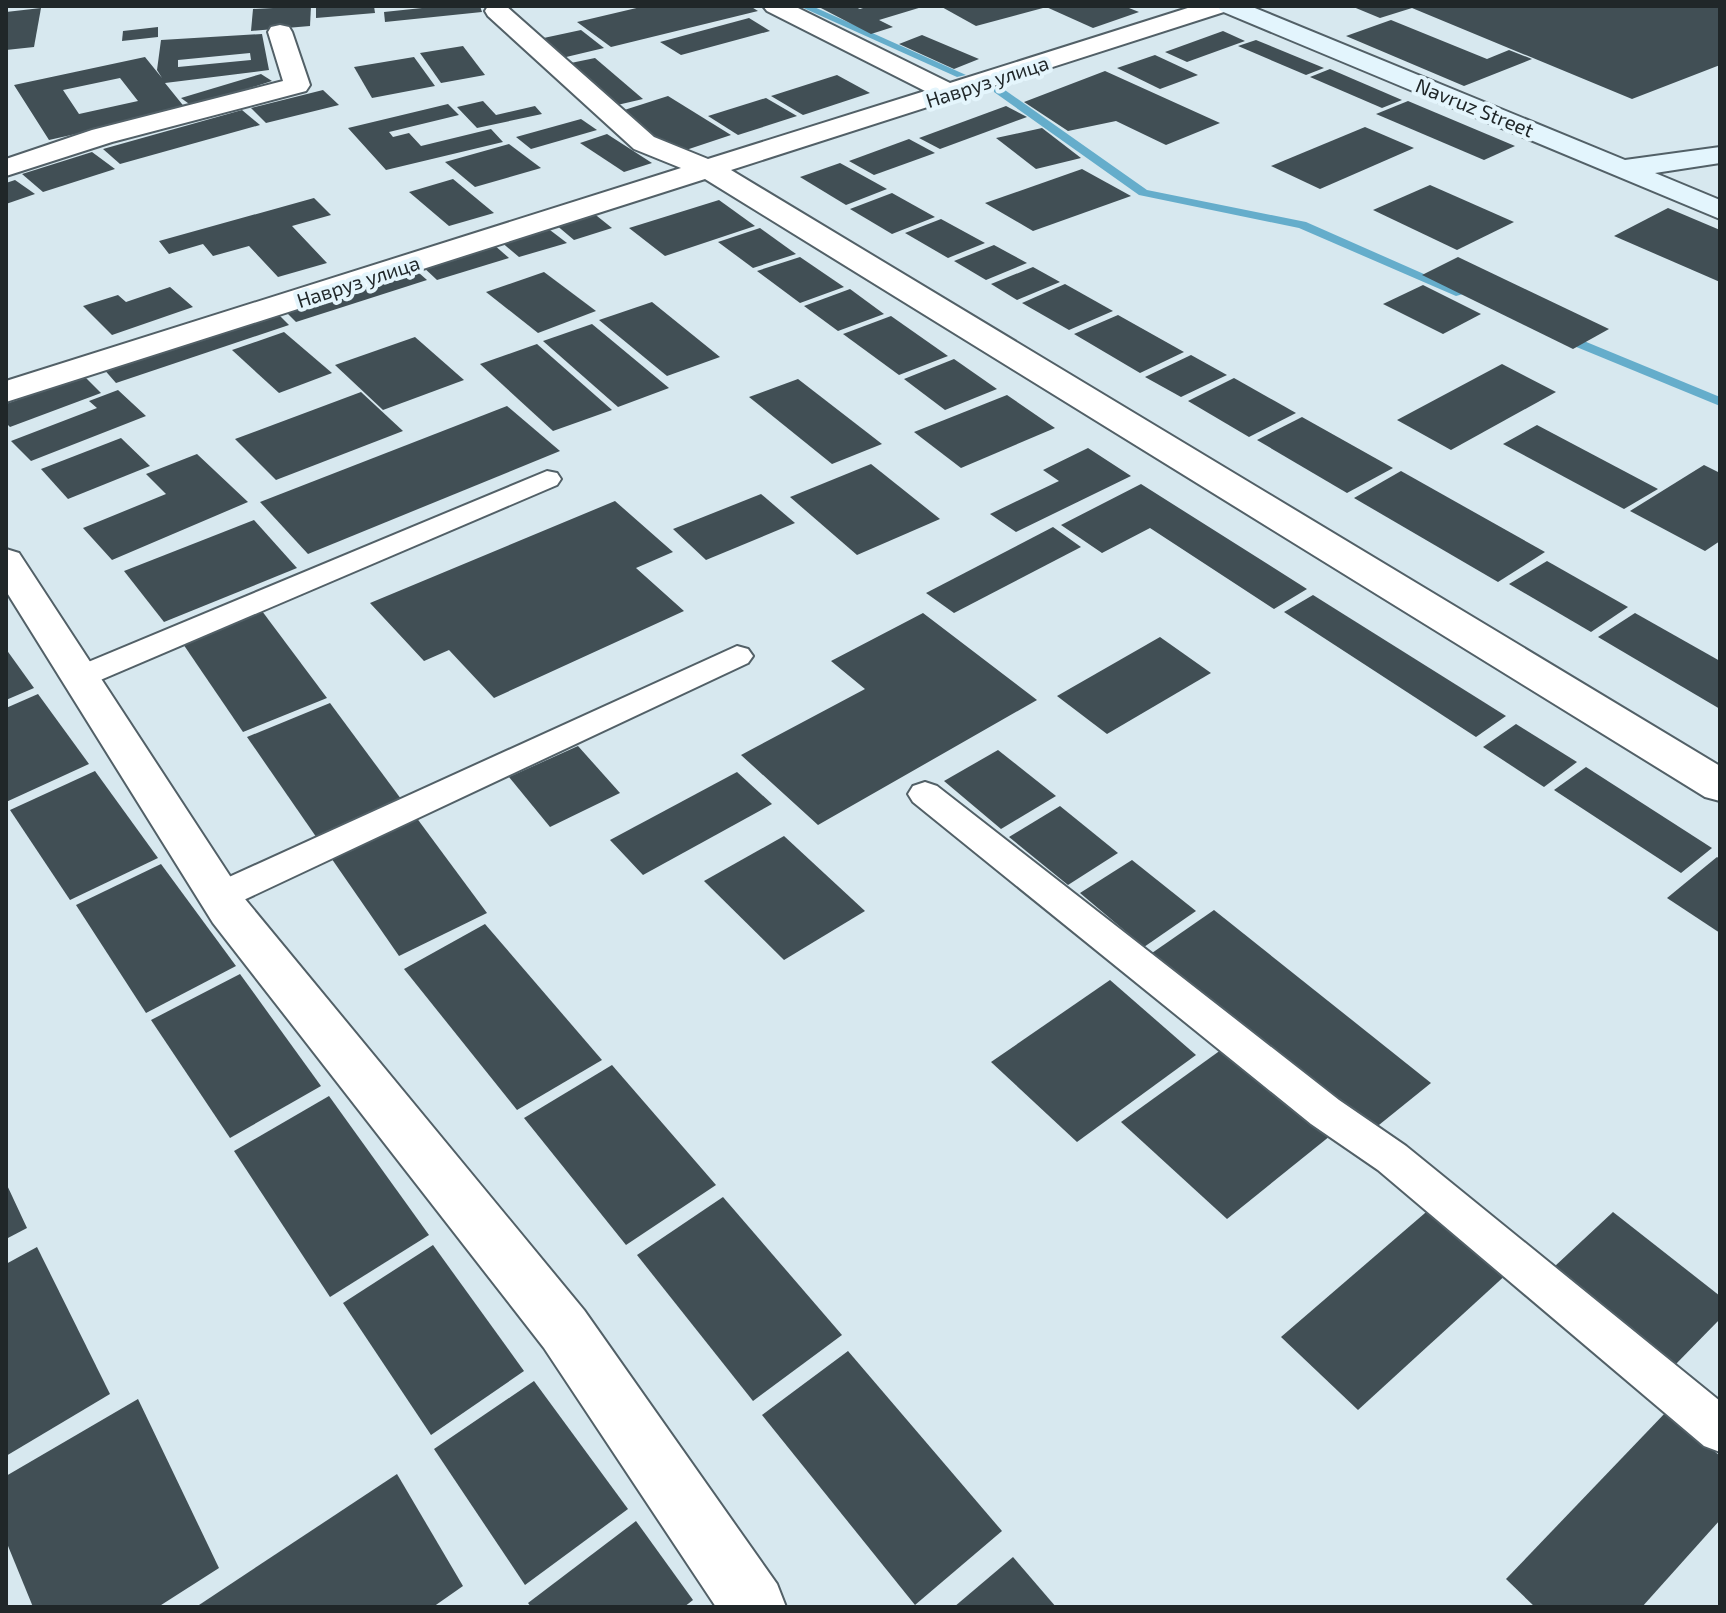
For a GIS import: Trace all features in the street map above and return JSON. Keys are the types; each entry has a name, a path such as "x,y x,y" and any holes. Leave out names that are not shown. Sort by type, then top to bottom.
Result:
{"street":[{"path":"775,6 949,93"},
{"name":"Навруз улица","path":"6,392 1219,6"},
{"name":"Navruz Street","path":"1229,6 1720,210"},
{"path":"497,11 644,143 710,170 1715,777"},
{"path":"6,168 102,136 297,85 280,32"},
{"path":"1624,169 1720,155"},
{"path":"7,565 220,896 564,1329 754,1607"}],"lane":[{"path":"80,677 547,479"},
{"path":"220,896 737,656"},
{"path":"925,794 1325,1112 1392,1158 1720,1430"}],"building":[{"path":"311,6 310,26 251,31 253,9"},
{"path":"316,6 374,6 375,13 316,18"},
{"path":"441,6 480,6 482,12 385,22 384,12"},
{"path":"645,6 750,6 758,11 611,47 577,22"},
{"path":"817,6 853,6 860,9 869,6 922,7 879,20 893,27 871,34"},
{"path":"940,6 1038,6 1043,8 976,26"},
{"path":"1044,6 1124,6 1139,12 1093,28"},
{"path":"1351,6 1720,6 1720,65 1632,99 1412,8 1380,18"},
{"path":"41,8 34,47 6,50 6,12"},
{"path":"749,18 770,31 681,55 660,42"},
{"path":"1391,20 1487,59 1509,50 1532,59 1464,86 1346,36"},
{"path":"158,27 158,37 122,41 123,31"},
{"path":"581,30 604,48 562,58 539,39"},
{"path":"1223,31 1245,41 1187,62 1165,52"},
{"path":"262,34 269,70 165,83 186,109 49,140 14,85 145,57 162,78 157,70 161,40","holes":["250,53 251,60 178,67 178,60","120,78 138,101 79,114 63,90"]},
{"path":"922,35 979,59 954,69 899,44"},
{"path":"1256,40 1324,68 1306,75 1238,46"},
{"path":"463,46 485,75 441,83 420,53"},
{"path":"1155,55 1198,75 1160,89 1117,68"},
{"path":"414,57 435,86 372,98 354,67"},
{"path":"595,58 643,99 613,106 566,64"},
{"path":"1330,69 1402,100 1382,108 1310,77"},
{"path":"1105,71 1220,123 1166,145 1116,121 1068,131 1024,102"},
{"path":"261,74 272,81 192,106 181,98"},
{"path":"837,75 870,93 803,115 771,96"},
{"path":"323,90 339,105 266,123 251,108"},
{"path":"668,96 731,135 677,153 615,113"},
{"path":"766,98 797,116 738,135 708,116"},
{"path":"483,101 496,115 535,106 542,114 477,128 457,107"},
{"path":"1408,101 1515,146 1484,160 1376,114"},
{"path":"448,104 459,115 389,132 393,137 409,133 421,146 491,129 503,142 386,170 348,128"},
{"path":"1006,106 1027,117 940,149 919,138"},
{"path":"242,110 260,125 120,164 103,149"},
{"path":"581,119 597,130 531,149 516,137"},
{"path":"1365,127 1414,148 1320,189 1271,166"},
{"path":"1042,128 1081,158 1036,169 996,138"},
{"path":"607,134 652,163 624,172 580,143"},
{"path":"909,139 935,153 874,175 849,161"},
{"path":"509,144 541,168 475,187 445,162"},
{"path":"92,152 115,169 43,192 22,174"},
{"path":"840,163 887,189 846,205 800,177"},
{"path":"1082,169 1131,196 1033,231 985,203"},
{"path":"453,179 494,213 449,226 409,192"},
{"path":"15,180 35,194 6,204 6,183"},
{"path":"1430,185 1514,222 1457,250 1373,210"},
{"path":"892,193 935,217 892,234 850,209"},
{"path":"314,198 331,215 292,226 327,263 278,277 249,246 213,256 203,244 169,254 159,241"},
{"path":"719,200 755,226 665,256 629,228"},
{"path":"1668,208 1720,230 1720,282 1614,236"},
{"path":"592,212 612,228 574,240 555,224"},
{"path":"941,219 985,243 948,258 905,233"},
{"path":"546,227 567,243 519,257 500,241"},
{"path":"760,228 796,254 753,268 718,242"},
{"path":"493,244 509,258 437,280 421,265"},
{"path":"994,245 1027,263 986,280 954,261"},
{"path":"800,257 844,287 800,303 757,271"},
{"path":"1458,257 1609,329 1573,349 1422,275"},
{"path":"411,266 427,280 296,322 282,308"},
{"path":"1033,267 1060,282 1017,300 991,284"},
{"path":"544,272 596,311 538,333 486,292"},
{"path":"1065,284 1113,311 1069,330 1022,303"},
{"path":"1423,285 1481,314 1443,334 1383,304"},
{"path":"170,287 193,307 112,335 83,306 118,295 126,302"},
{"path":"850,289 884,314 838,331 804,306"},
{"path":"652,302 720,357 667,376 599,320"},
{"path":"274,310 289,325 116,383 102,367"},
{"path":"1118,315 1184,352 1140,373 1074,334"},
{"path":"891,316 948,356 899,375 843,334"},
{"path":"592,324 669,388 618,407 543,341"},
{"path":"284,332 332,373 279,393 232,350"},
{"path":"415,337 464,380 383,410 335,365"},
{"path":"537,344 612,410 553,431 480,364"},
{"path":"1191,355 1227,375 1181,397 1145,377"},
{"path":"954,359 997,389 945,410 904,379"},
{"path":"1502,364 1556,392 1451,450 1397,420"},
{"path":"84,376 101,393 10,427 6,423 6,404"},
{"path":"1234,378 1296,413 1249,437 1188,401"},
{"path":"798,379 882,444 832,464 749,397"},
{"path":"118,390 146,416 31,461 11,441 97,408 89,401"},
{"path":"361,392 403,431 276,480 235,439"},
{"path":"1007,395 1055,428 961,468 914,432"},
{"path":"507,406 560,451 308,554 260,502"},
{"path":"1302,417 1393,468 1347,493 1257,440"},
{"path":"1537,425 1658,489 1624,509 1503,444"},
{"path":"121,438 150,466 68,499 41,469"},
{"path":"1088,448 1131,476 1016,532 990,514 1059,481 1043,470"},
{"path":"197,454 248,502 112,560 83,528 166,494 146,474"},
{"path":"871,464 940,519 857,555 790,497"},
{"path":"1704,465 1720,473 1720,541 1705,551 1630,511"},
{"path":"1401,471 1545,552 1498,582 1354,498"},
{"path":"1141,484 1307,589 1274,609 1150,528 1102,553 1061,525"},
{"path":"761,494 795,523 706,560 673,529"},
{"path":"615,501 673,552 636,568 684,611 494,698 449,650 424,661 370,603"},
{"path":"254,520 297,568 164,622 124,571"},
{"path":"1053,527 1081,547 954,613 926,593"},
{"path":"1547,561 1628,607 1591,632 1509,584"},
{"path":"1313,595 1506,716 1476,737 1284,612"},
{"path":"259,607 327,698 243,732 179,638"},
{"path":"923,613 1037,700 818,825 741,755 865,689 831,661"},
{"path":"1635,613 1720,661 1720,709 1598,637"},
{"path":"1160,637 1211,673 1107,734 1057,696"},
{"path":"6,649 34,688 6,700"},
{"path":"38,694 89,764 6,802 6,708"},
{"path":"330,703 404,803 319,841 247,737"},
{"path":"1516,724 1577,762 1544,787 1483,747"},
{"path":"578,746 620,793 550,827 509,777"},
{"path":"998,750 1056,796 1001,829 944,781"},
{"path":"1586,767 1712,848 1681,873 1554,790"},
{"path":"95,771 158,858 70,900 10,810"},
{"path":"737,772 772,804 643,875 610,840"},
{"path":"1060,806 1118,853 1068,885 1009,837"},
{"path":"413,813 487,913 399,956 327,852"},
{"path":"784,836 865,911 784,960 704,881"},
{"path":"1717,857 1720,859 1720,933 1667,898"},
{"path":"1132,860 1196,911 1144,947 1080,893"},
{"path":"161,864 236,966 146,1013 76,905"},
{"path":"1214,910 1431,1083 1369,1133 1152,953"},
{"path":"485,924 602,1060 517,1110 404,969"},
{"path":"240,974 321,1086 230,1138 151,1020"},
{"path":"1110,980 1196,1055 1077,1142 991,1062"},
{"path":"1225,1047 1330,1136 1227,1219 1121,1122"},
{"path":"612,1065 716,1185 626,1245 524,1118"},
{"path":"329,1096 429,1235 330,1297 234,1151"},
{"path":"6,1183 27,1228 6,1239"},
{"path":"723,1197 842,1335 753,1401 637,1255"},
{"path":"1432,1207 1509,1272 1358,1410 1281,1337"},
{"path":"1613,1212 1720,1296 1720,1319 1674,1366 1554,1267"},
{"path":"433,1245 524,1371 431,1435 343,1303"},
{"path":"37,1247 110,1394 6,1456 6,1264"},
{"path":"848,1351 1002,1531 915,1605 762,1415"},
{"path":"534,1381 628,1509 525,1585 434,1449"},
{"path":"138,1399 219,1568 158,1607 33,1607 6,1541 6,1476"},
{"path":"1667,1411 1720,1456 1720,1520 1642,1607 1535,1607 1506,1579"},
{"path":"397,1474 463,1586 433,1607 196,1607"},
{"path":"636,1521 693,1600 684,1607 531,1607 528,1603"},
{"path":"1013,1557 1056,1607 954,1607"}],"waterway":[{"path":"804,6 961,75"},
{"path":"998,90 1143,193 1302,225 1461,293"},
{"path":"1562,336 1720,402"}]}
